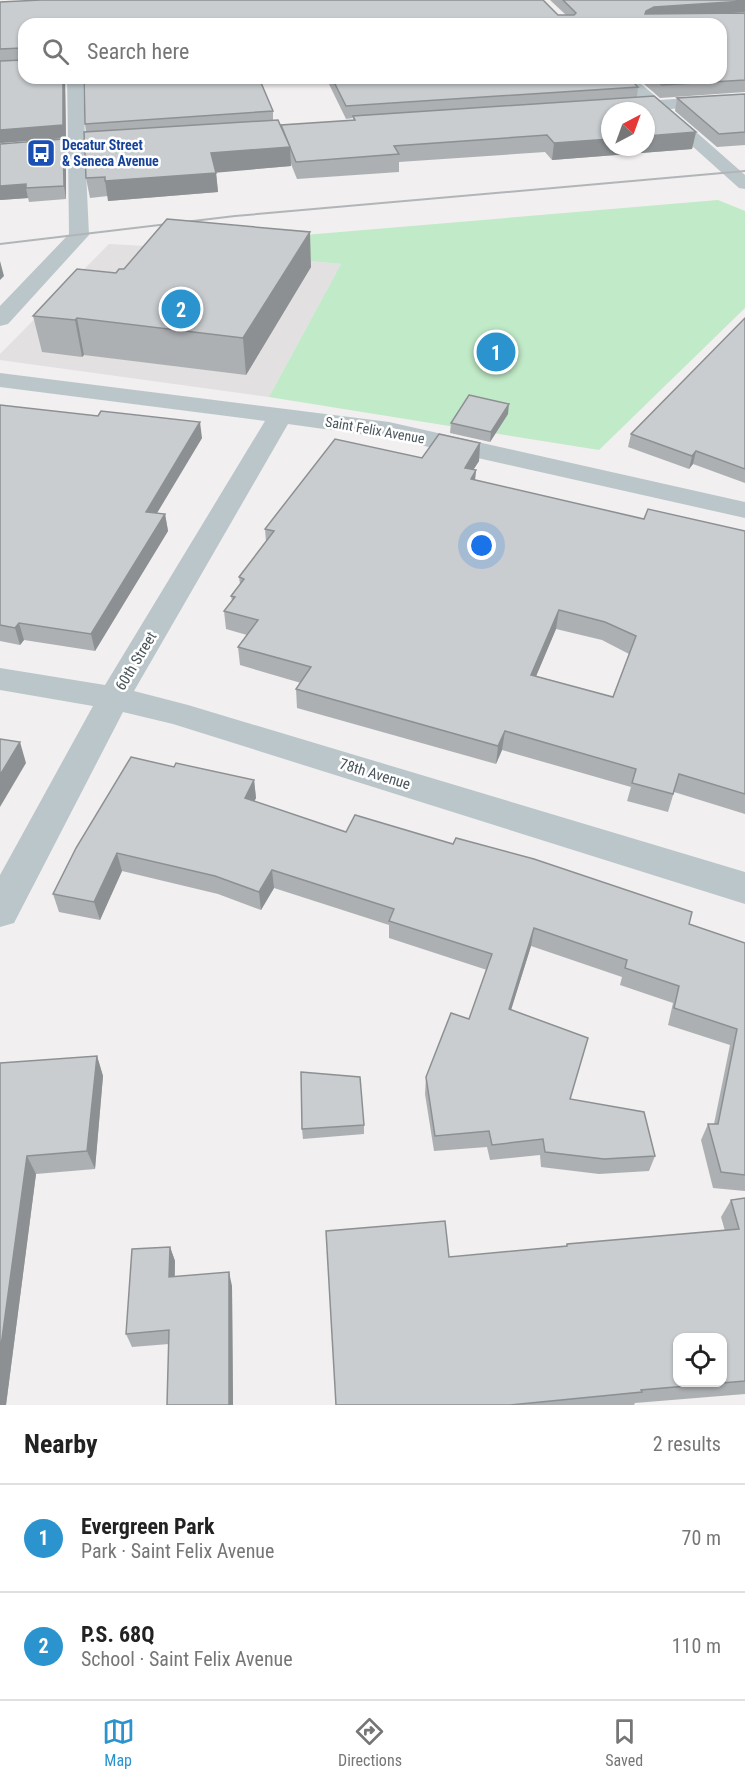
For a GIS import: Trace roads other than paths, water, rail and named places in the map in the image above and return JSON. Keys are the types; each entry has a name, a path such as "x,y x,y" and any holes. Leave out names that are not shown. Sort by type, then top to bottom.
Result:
{"street":[{"path":"0,319 79,235 75,84"},
{"path":"632,84 745,184"},
{"path":"599,109 745,99"},
{"path":"0,150 151,140"},
{"name":"Saint Felix Avenue","path":"0,380 389,430 745,510"},
{"name":"60th Street","path":"0,911 114,698 282,415"},
{"name":"78th Avenue","path":"0,679 114,698 176,713 745,888"}],"railway":[{"path":"0,244 235,216 745,171"}],"place":[{"name":"Decatur Street & Seneca Avenue","path":"41,153"},
{"name":"P.S. 68Q","path":"181,309"},
{"name":"Evergreen Park","path":"496,352"}]}
